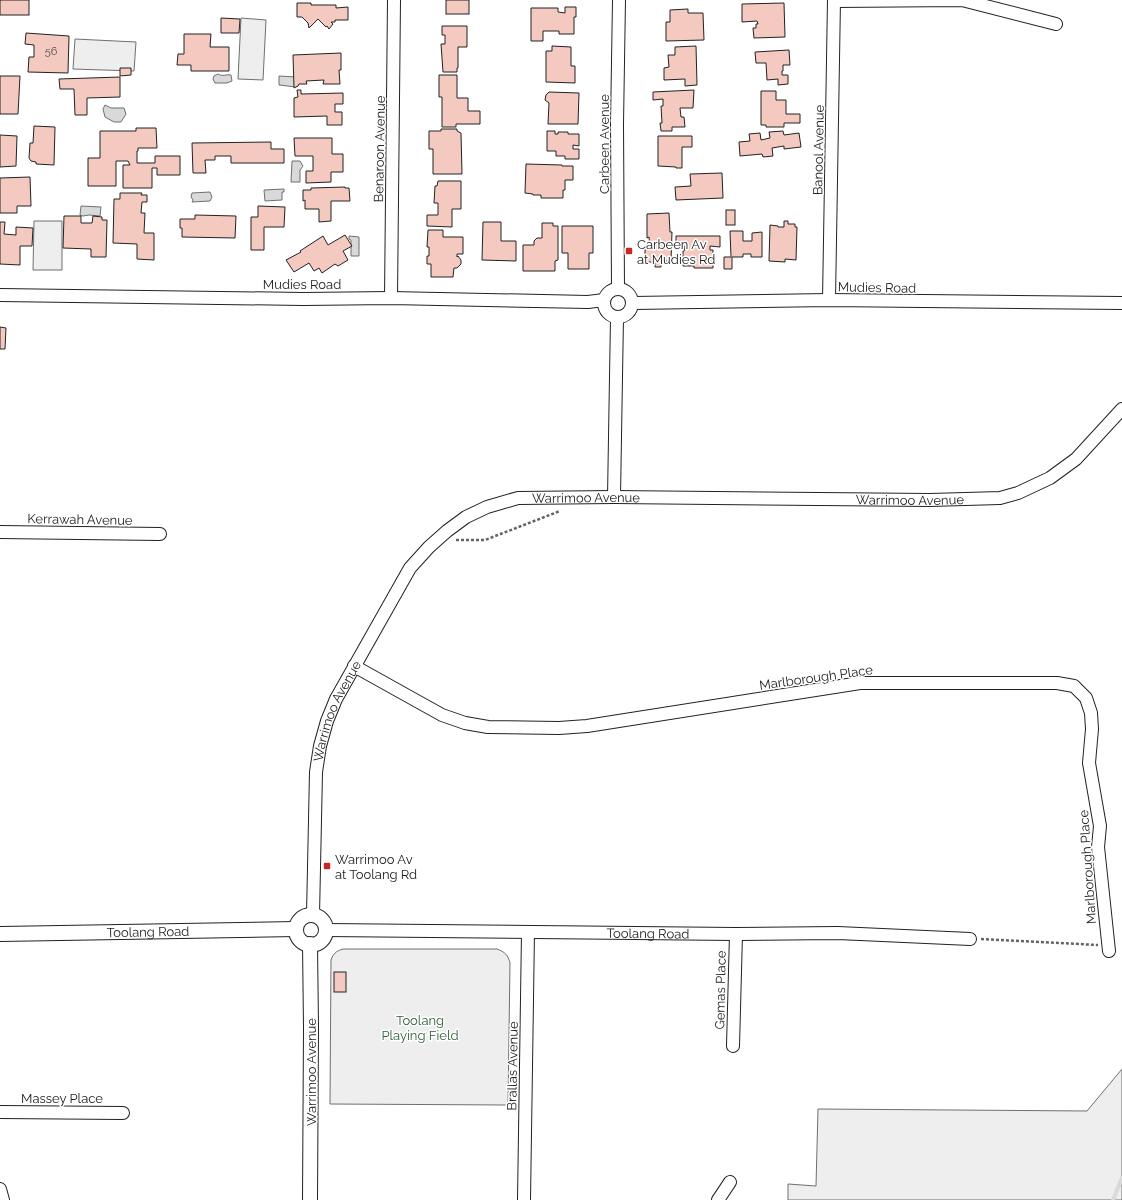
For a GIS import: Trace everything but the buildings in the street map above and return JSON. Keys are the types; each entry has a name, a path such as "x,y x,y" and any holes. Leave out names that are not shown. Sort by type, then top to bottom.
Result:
{"street":[{"name":"Benaroon Avenue","path":"391,298 394,0"},
{"name":"Carbeen Avenue","path":"618,288 617,124 619,0"},
{"path":"834,0 962,0 1056,24"},
{"name":"Banool Avenue","path":"829,300 834,0"},
{"path":"618,288 627,291 630,294 632,303 630,311 627,314 618,317 608,314 604,305 604,300 613,289 618,288"},
{"name":"Mudies Road","path":"0,295 303,299 391,298 588,302 604,300"},
{"name":"Mudies Road","path":"632,303 829,300 1122,303"},
{"path":"614,496 618,317"},
{"name":"Warrimoo Avenue","path":"313,915 316,772 320,746 327,721 336,699 410,568 429,547 466,517 487,507 518,498 614,496 930,500 1000,498 1018,493 1050,478 1076,459 1122,409"},
{"name":"Kerrawah Avenue","path":"0,532 160,534"},
{"name":"Marlborough Place","path":"354,666 442,715 465,723 488,727 559,728 587,726 860,683 1057,683 1074,686 1086,698 1091,713 1092,729 1090,763 1100,826 1098,847 1109,951"},
{"path":"308,915 313,915 322,919 325,923 326,930 322,940 318,943 310,944 299,939 296,930 300,920 308,915"},
{"name":"Toolang Road","path":"0,934 296,930"},
{"name":"Toolang Road","path":"326,930 838,934 970,939"},
{"name":"Brallas Avenue","path":"524,1200 528,932"},
{"name":"Gemas Place","path":"733,1046 736,934"},
{"name":"Warrimoo Avenue","path":"310,944 310,1200"},
{"name":"Massey Place","path":"0,1112 123,1113"},
{"path":"718,1200 730,1182"},
{"path":"0,1189 3,1200"}],"path":[{"path":"454,540 485,540 553,512 566,509"},
{"path":"970,939 1096,944 1109,951"}],"green space":[{"path":"241,18 266,20 263,80 238,79"},
{"path":"75,39 136,42 134,71 73,69"},
{"path":"34,221 62,221 62,270 33,270"},
{"name":"Toolang Playing Field","path":"343,949 497,949 506,954 510,963 508,1105 330,1104 331,960 335,953"},
{"path":"1122,1069 1122,1200 788,1200 788,1184 816,1186 818,1109 1087,1111"}],"shaded area":[{"path":"218,74 231,75 232,81 227,83 215,83 213,79 214,76"},
{"path":"279,76 297,77 296,87 279,85"},
{"path":"105,105 111,108 124,108 126,114 121,122 114,122 105,117 103,109"},
{"path":"292,161 300,161 303,166 300,170 300,182 291,182"},
{"path":"284,189 284,192 282,192 282,200 265,201 264,190"},
{"path":"210,192 212,197 210,201 192,202 192,193"},
{"path":"81,206 101,207 100,216 80,215"},
{"path":"349,236 359,237 359,256 351,256 351,240 349,239"}],"waterway":[{"path":"1113,1200 1122,1178"}],"place":[{"name":"Carbeen Av at Mudies Rd","path":"629,251"},
{"name":"Warrimoo Av at Toolang Rd","path":"327,866"}]}
